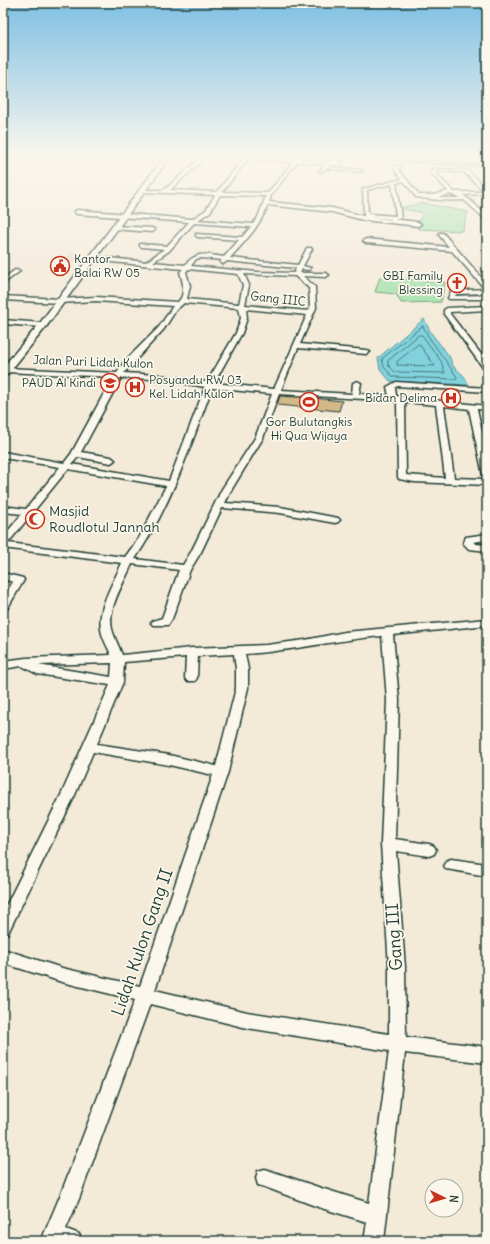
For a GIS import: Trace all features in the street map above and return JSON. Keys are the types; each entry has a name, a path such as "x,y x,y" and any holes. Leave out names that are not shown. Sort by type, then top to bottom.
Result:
{"main road":[{"path":"4,371 42,325 91,258 125,215"}],"street":[{"path":"126,215 255,226"},
{"path":"148,263 168,248 193,221 202,215"},
{"path":"215,270 244,239 262,215"},
{"path":"352,215 363,218 418,224"},
{"path":"366,215 393,218 399,217 399,215"},
{"path":"114,230 152,230"},
{"path":"198,235 244,239"},
{"path":"437,240 443,236 487,290"},
{"path":"366,241 454,249"},
{"path":"406,245 429,241"},
{"path":"142,245 168,248"},
{"path":"296,274 309,249"},
{"path":"3,544 76,454 118,376 127,364 162,328 180,303 187,286 183,272 194,258 198,256 226,258 308,268"},
{"path":"91,258 240,272 326,274"},
{"path":"3,282 17,271"},
{"path":"3,928 68,795 117,682 118,659 106,628 107,614 116,587 128,561 144,538 171,484 209,385 239,332 244,318 242,306 246,285 240,272"},
{"path":"157,623 164,623 167,619 186,568 196,552 227,489 259,438 276,392 310,313 313,304 312,287 296,274"},
{"path":"487,290 453,292 447,310 447,314 487,367"},
{"path":"451,298 487,297"},
{"name":"Gang IIIC","path":"3,298 59,301 96,298 242,306 310,313"},
{"path":"447,310 487,309"},
{"path":"3,322 42,325"},
{"path":"296,346 366,352"},
{"name":"Jalan Puri Lidah Kulon","path":"4,371 171,378 209,385 276,392 397,399 487,408"},
{"path":"355,397 357,383"},
{"path":"487,390 396,384 391,386 397,399 402,477 414,479 487,482"},
{"path":"440,403 450,481"},
{"path":"472,406 487,475"},
{"path":"76,454 111,460"},
{"path":"3,455 171,484"},
{"path":"219,505 280,510 335,520"},
{"path":"3,509 28,512"},
{"path":"487,537 469,539 468,543 472,547 487,548"},
{"path":"3,544 186,568"},
{"path":"3,576 19,580 3,607"},
{"path":"3,665 26,662 118,659 192,652 266,649 305,644 345,636 487,622"},
{"name":"Gang III","path":"374,1241 398,1044 397,967 388,844 393,700 387,632"},
{"name":"Lidah Kulon Gang II","path":"59,1239 69,1199 145,994 221,772 242,688 242,669 239,650"},
{"path":"191,678 192,652"},
{"path":"26,662 27,665 37,670 117,682"},
{"path":"88,747 169,760 221,772"},
{"path":"388,844 429,850"},
{"path":"451,865 487,870"},
{"path":"3,956 62,975 247,1020 398,1044 487,1055"},
{"path":"265,1178 318,1197 377,1215"}],"shaded area":[{"path":"72,252 93,255 84,265 62,261"}],"green space":[{"path":"422,215 467,215 462,231 418,229 418,223"},
{"path":"380,277 445,282 441,302 401,303 396,294 375,292"}],"water":[{"path":"424,319 431,333 449,356 453,366 464,376 469,385 390,381 380,369 378,358"}],"building":[{"name":"Gor Bulutangkis Hi Qua Wijaya","path":"280,396 342,401 339,411 277,405"},
{"name":"Masjid Roudlotul Jannah","path":"33,515 45,517 39,524 27,522"}],"place":[{"name":"Kantor Balai RW 05","path":"60,266"},
{"name":"GBI Family Blessing","path":"457,283"},
{"name":"PAUD Al Kindi","path":"110,383"},
{"name":"Posyandu RW 03 Kel. Lidah Kulon","path":"135,387"},
{"name":"Bidan Delima","path":"451,398"},
{"name":"Gor Bulutangkis Hi Qua Wijaya","path":"309,402"},
{"name":"Masjid Roudlotul Jannah","path":"35,519"}]}
